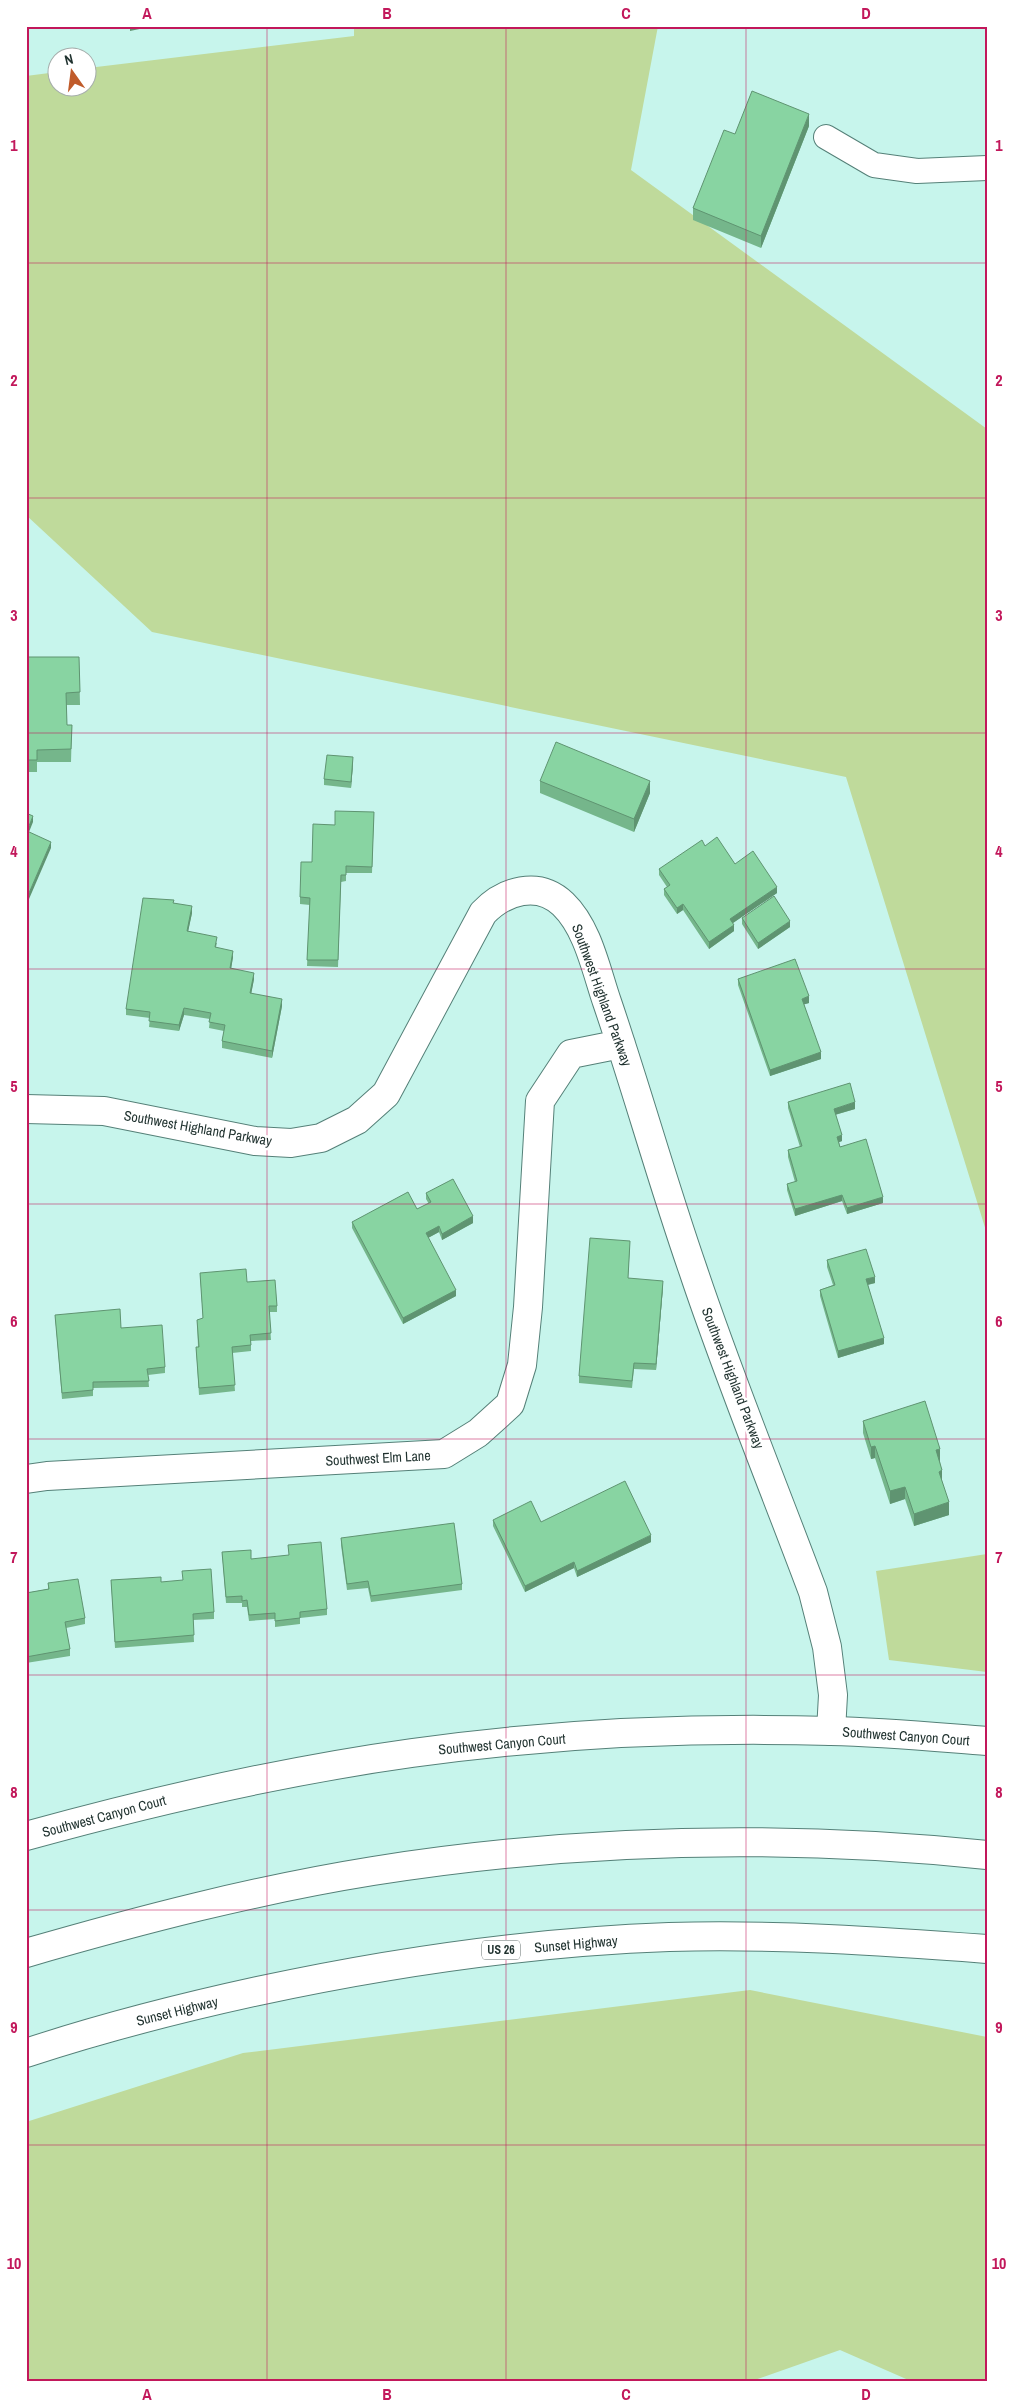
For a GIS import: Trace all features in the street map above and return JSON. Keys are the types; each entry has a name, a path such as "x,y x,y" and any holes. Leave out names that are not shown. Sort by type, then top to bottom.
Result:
{"main road":[{"name":"Southwest Highland Parkway","path":"26,1109 104,1111 255,1141 290,1144 322,1138 357,1120 386,1094 483,913 494,901 512,893 532,891 550,894 563,904 577,922 621,1044 693,1271 813,1592 828,1656 833,1695 831,1731"},
{"name":"Southwest Elm Lane","path":"26,1479 47,1476 444,1454 478,1433 510,1404 522,1365 528,1307 540,1101 571,1054 621,1044"},
{"name":"Southwest Canyon Court","path":"26,1836 194,1793 302,1771 413,1753 536,1740 635,1734 831,1731 987,1741"},
{"path":"26,1953 146,1918 284,1887 380,1870 584,1846 729,1842 877,1846 987,1855"},
{"name":"Sunset Highway","path":"26,2053 192,2006 307,1980 412,1961 501,1950 580,1942 680,1937 858,1939 987,1948"}],"lane":[{"path":"826,137 874,165 916,172 987,168"}],"green space":[{"path":"354,26 658,26 631,170 987,429 987,1234 846,777 152,632 26,515 26,76 48,73 48,98 98,98 98,67 354,36"},
{"path":"987,1554 987,1672 889,1660 876,1571"},
{"path":"750,1990 987,2037 987,2382 913,2382 840,2350 749,2382 26,2382 26,2122 243,2053"}],"building":[{"path":"752,91 809,114 761,236 693,208 724,130 735,134"},
{"path":"26,657 79,657 80,692 66,693 67,725 72,725 71,749 37,750 37,760 26,760"},
{"path":"556,742 650,781 634,819 540,781"},
{"path":"327,755 353,757 351,782 324,779"},
{"path":"335,811 374,812 372,867 346,866 346,875 341,875 338,960 307,960 310,898 300,897 301,862 312,862 313,824 335,825"},
{"path":"26,813 33,816 27,831 51,842 26,900"},
{"path":"717,837 735,864 753,851 777,887 730,919 734,925 709,942 683,904 677,908 664,889 670,885 659,869 702,840 705,846"},
{"path":"774,896 790,921 758,943 742,918"},
{"path":"143,898 174,900 173,903 192,906 187,931 217,937 215,947 233,951 230,968 254,973 250,993 282,999 272,1051 222,1041 225,1025 209,1022 211,1013 184,1008 179,1025 149,1021 150,1012 126,1009"},
{"path":"795,959 809,996 802,999 821,1052 770,1070 738,979"},
{"path":"850,1083 855,1102 834,1109 842,1135 837,1137 840,1147 866,1139 883,1197 847,1208 842,1195 795,1209 787,1184 797,1181 788,1150 802,1146 788,1102"},
{"path":"453,1179 473,1216 442,1234 439,1226 426,1233 456,1290 403,1318 352,1222 408,1192 417,1209 431,1202 426,1193"},
{"path":"590,1238 630,1241 628,1278 663,1281 656,1364 634,1363 632,1381 579,1376"},
{"path":"866,1249 875,1277 866,1279 884,1338 838,1351 820,1290 835,1285 827,1260"},
{"path":"246,1269 247,1282 275,1280 277,1306 269,1306 271,1333 250,1335 251,1345 232,1347 235,1385 199,1388 196,1347 199,1347 197,1320 203,1318 200,1273"},
{"path":"120,1309 121,1328 162,1325 165,1367 147,1369 149,1381 93,1382 93,1390 62,1393 55,1315"},
{"path":"925,1401 940,1449 936,1450 942,1470 939,1472 949,1502 914,1514 905,1487 890,1491 875,1446 871,1447 863,1421"},
{"path":"625,1481 651,1535 577,1571 574,1562 525,1586 493,1520 531,1501 541,1522"},
{"path":"454,1523 462,1584 371,1596 368,1581 347,1584 341,1538"},
{"path":"321,1542 327,1609 300,1612 300,1618 275,1621 275,1613 249,1615 247,1600 242,1601 242,1596 226,1597 222,1552 251,1550 251,1559 289,1555 288,1545"},
{"path":"211,1569 214,1612 193,1614 194,1635 115,1642 111,1580 161,1577 161,1582 183,1580 182,1571"},
{"path":"78,1579 85,1618 65,1622 70,1649 26,1657 26,1593 49,1589 48,1583"}]}
